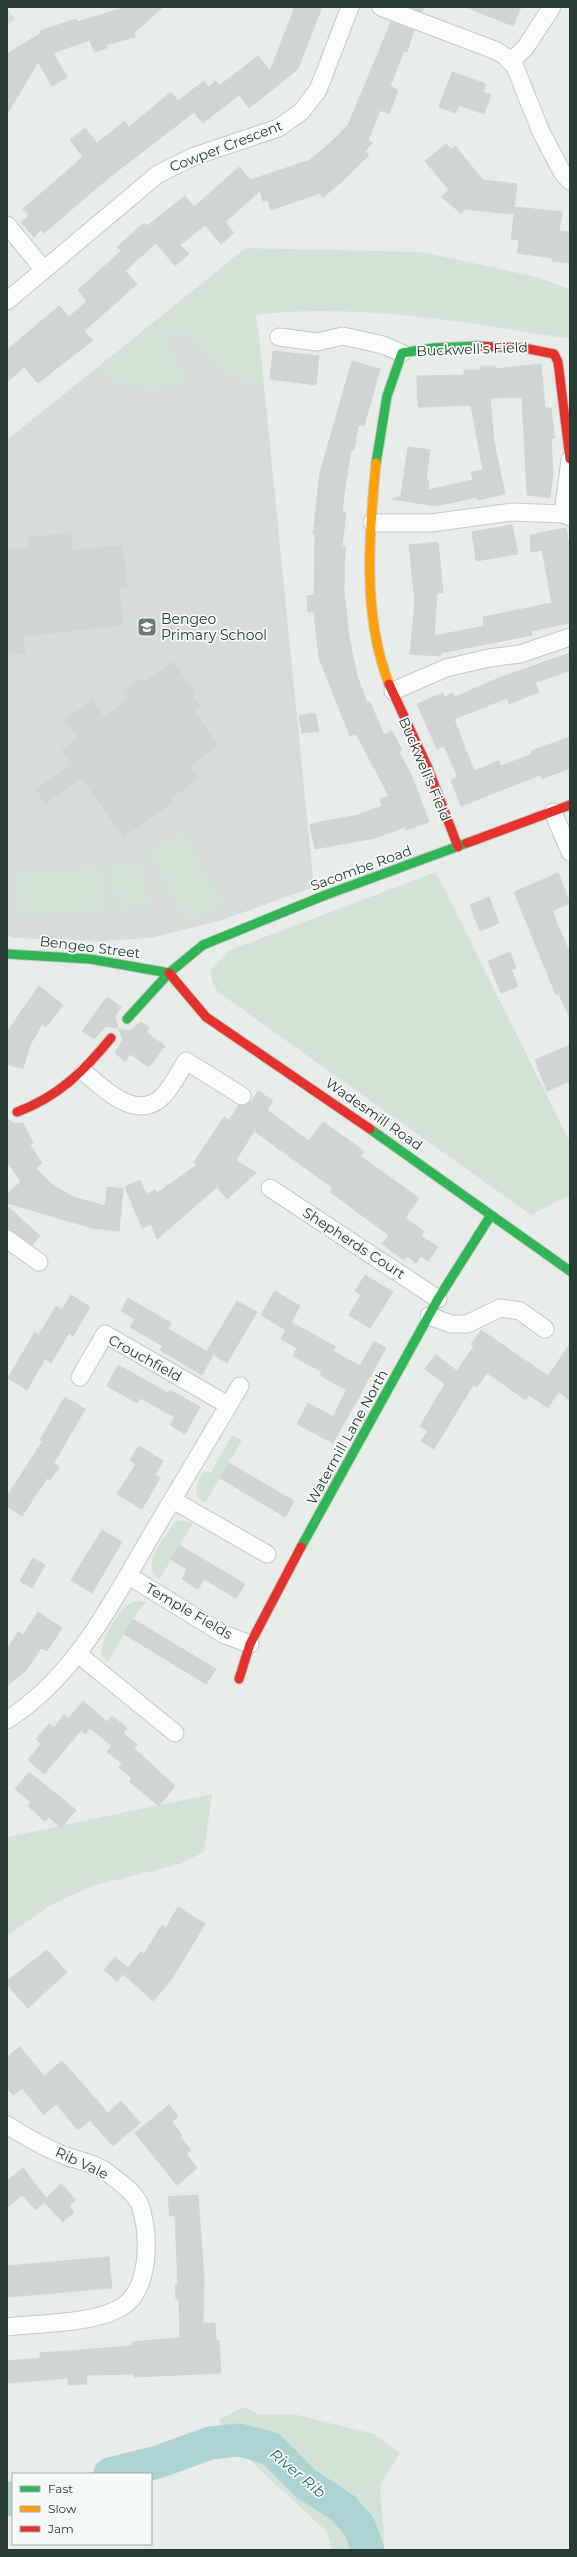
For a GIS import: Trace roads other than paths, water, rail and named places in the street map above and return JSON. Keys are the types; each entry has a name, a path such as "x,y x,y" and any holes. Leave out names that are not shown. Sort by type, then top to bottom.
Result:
{"street":[{"name":"Cowper Crescent","path":"7,301 158,174 195,156 278,128 301,112 318,90 350,7"},
{"path":"381,7 497,52 511,61 541,132 562,172 570,181"},
{"path":"511,61 525,48 552,7"},
{"path":"7,225 44,270"},
{"name":"Buckwell's Field","path":"279,337 317,342 343,336 383,345 402,353 426,348 530,347 554,354 558,362 570,460 566,515 512,512 431,523 372,523"},
{"name":"Buckwell's Field","path":"402,353 395,370 387,399 375,462 370,580 373,621 381,662 423,757 458,847"},
{"path":"393,691 446,668 481,659 520,654 570,637"},
{"name":"Sacombe Road","path":"128,1019 169,973 203,945 323,896 570,805"},
{"path":"553,812 570,852"},
{"name":"Bengeo Street","path":"7,954 90,959 169,973"},
{"name":"Wadesmill Road","path":"169,973 206,1017 288,1071 570,1271"},
{"path":"17,1112 45,1102 84,1072 111,1038"},
{"path":"84,1072 117,1100 138,1106 157,1101 165,1094 186,1061 242,1096"},
{"name":"Shepherds Court","path":"270,1188 438,1299"},
{"name":"Watermill Lane North","path":"239,1679 250,1644 290,1566 338,1482 438,1299 491,1215"},
{"path":"7,1239 39,1262"},
{"path":"429,1316 450,1324 467,1324 500,1308 520,1311 545,1329"},
{"name":"Crouchfield","path":"80,1377 105,1334 228,1405"},
{"path":"7,1720 40,1696 62,1674 78,1654 129,1576 240,1386"},
{"path":"173,1500 267,1554"},
{"name":"Temple Fields","path":"129,1576 223,1634 250,1644"},
{"path":"78,1654 176,1733"},
{"name":"Rib Vale","path":"7,2125 65,2156 106,2171 129,2191 140,2204 147,2241 145,2267 136,2293 121,2308 94,2317 7,2327"}],"waterway":[{"name":"River Rib","path":"114,2473 158,2462 210,2443 239,2440 270,2448 305,2483 343,2508 359,2526 368,2550"},
{"name":"River Rib","path":"7,2498 12,2500"}],"place":[{"name":"Bengeo Primary School","path":"147,627"}]}
